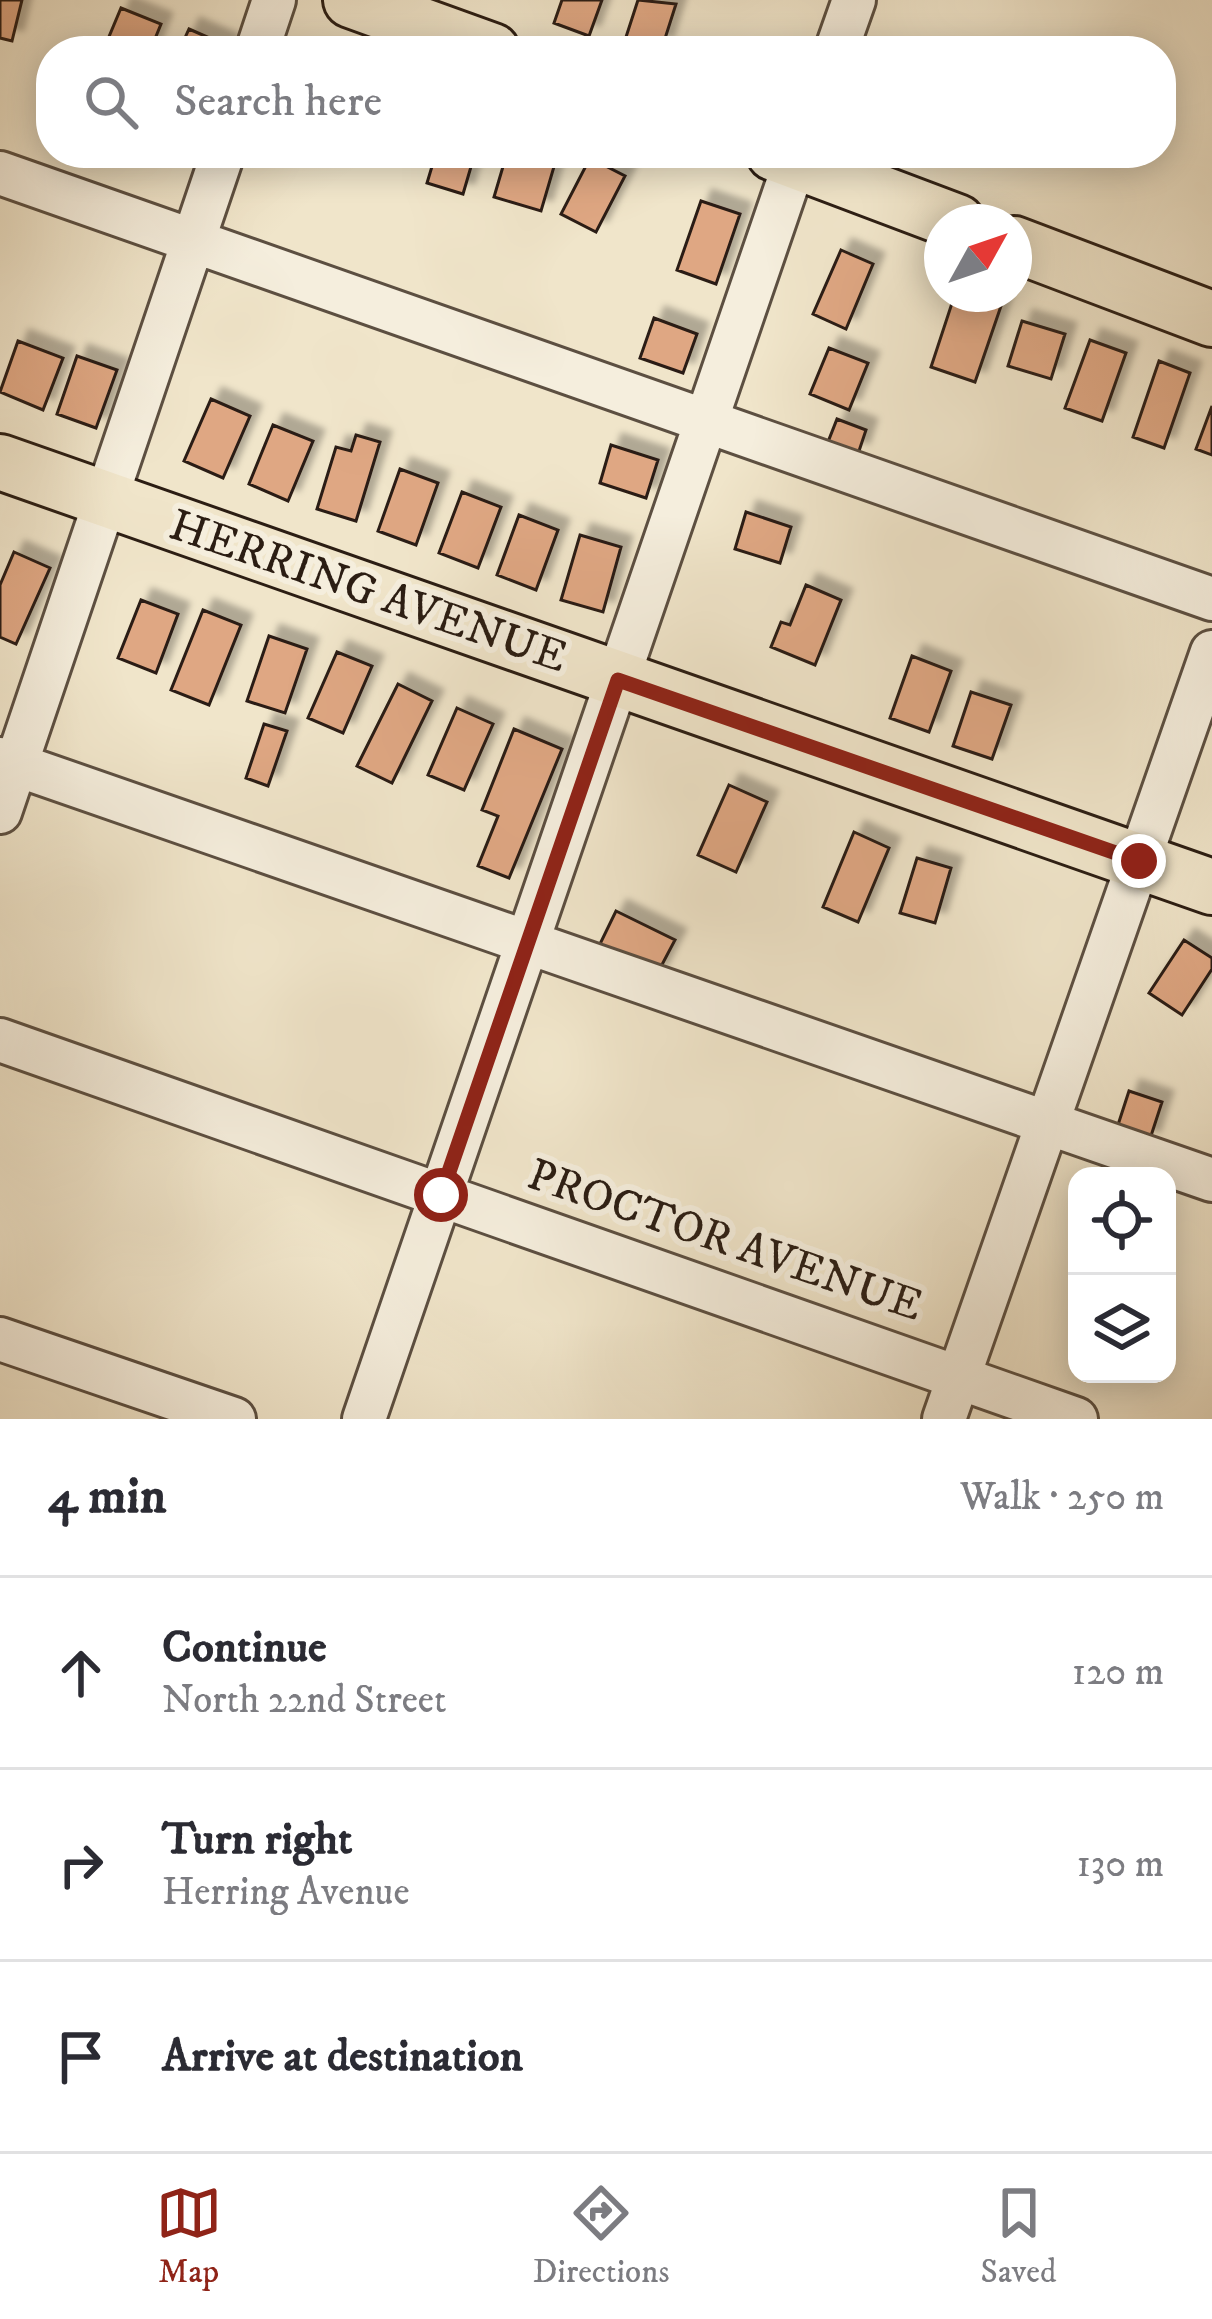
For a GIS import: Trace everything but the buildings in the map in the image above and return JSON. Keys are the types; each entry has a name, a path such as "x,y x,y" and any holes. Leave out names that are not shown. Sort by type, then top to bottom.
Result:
{"main road":[{"path":"351,0 451,36"},
{"path":"820,168 924,209"},
{"path":"1032,251 1212,319"},
{"name":"HERRING AVENUE","path":"0,462 1212,887"}],"street":[{"path":"262,36 274,0"},
{"path":"841,36 854,0"},
{"path":"0,812 8,762 107,500 218,168"},
{"path":"364,1419 706,422 785,168"},
{"path":"0,173 1212,599"},
{"path":"944,1419 1212,652"},
{"path":"8,762 1212,1180"},
{"name":"PROCTOR AVENUE","path":"0,1040 1076,1419"},
{"path":"0,1339 234,1419"}],"route":[{"path":"441,1195 618,680 1139,861"}]}
